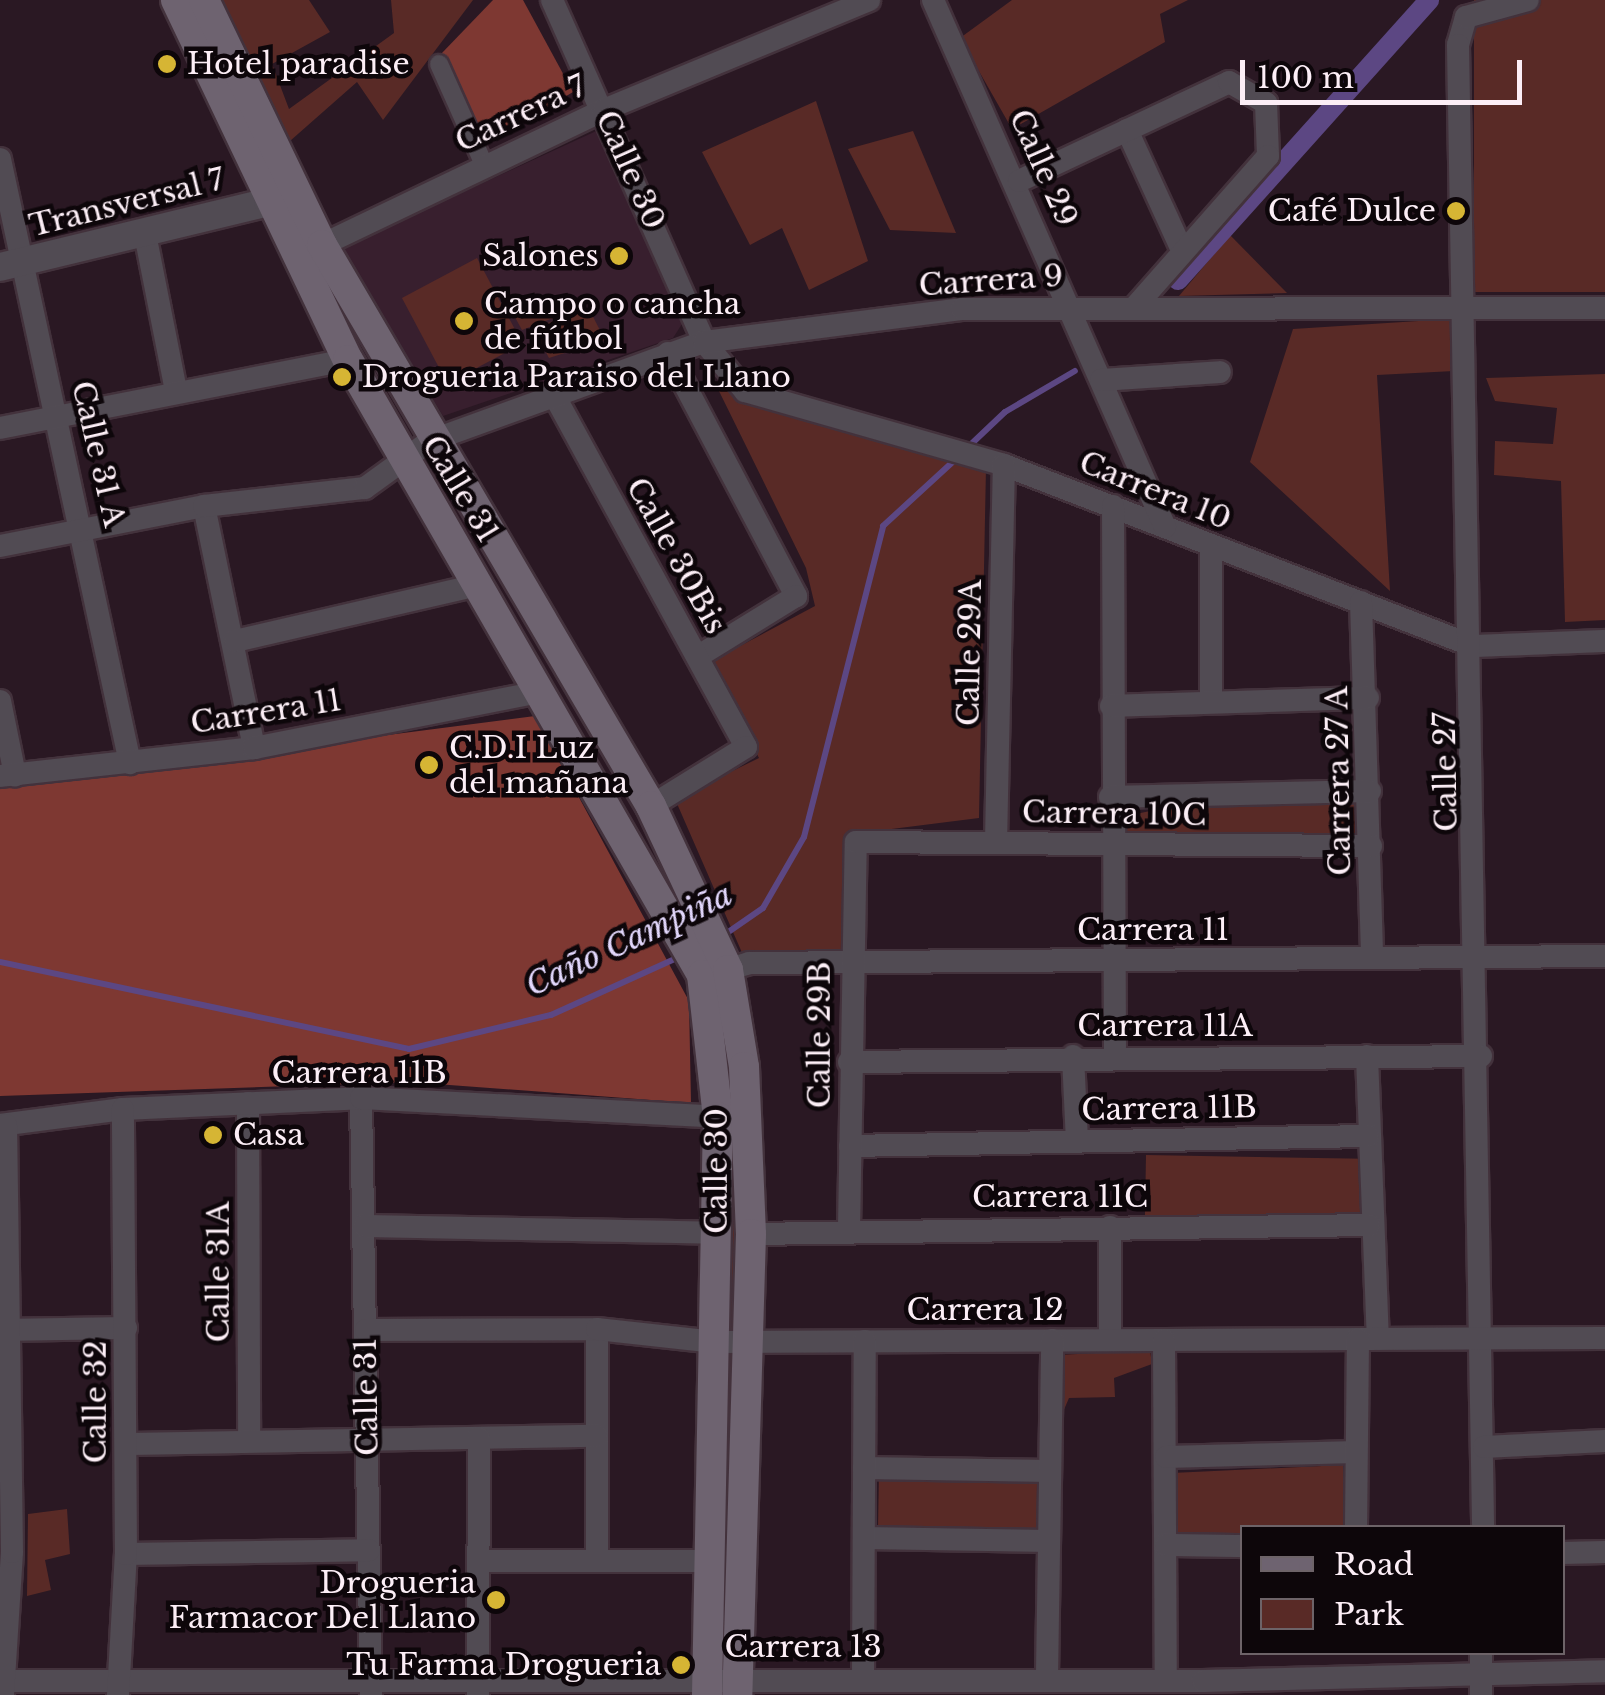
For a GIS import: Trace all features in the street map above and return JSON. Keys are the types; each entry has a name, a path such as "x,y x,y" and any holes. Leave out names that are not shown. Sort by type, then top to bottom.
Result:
{"main road":[{"name":"Calle 31","path":"176,0 268,202 348,360 539,692"},
{"name":"Calle 31","path":"204,0 322,245 430,440 652,806 698,927"},
{"name":"Calle 30","path":"539,692 698,927 744,1067 749,1342 722,1686"},
{"name":"Calle 30","path":"715,973 717,1233 706,1561 722,1686"}],"street":[{"name":"Calle 30","path":"552,0 704,342"},
{"name":"Carrera 7","path":"322,245 604,110 869,0"},
{"name":"Calle 29","path":"933,0 1019,181 1166,528"},
{"path":"1458,8 1528,0"},
{"name":"Calle 27","path":"1458,8 1480,958 1486,1338 1483,1525"},
{"path":"439,64 486,167"},
{"path":"1019,181 1229,82 1266,102 1268,156 1180,246 1135,307"},
{"path":"1127,130 1180,246"},
{"name":"Calle 31 A","path":"0,159 11,264 59,417 130,762"},
{"name":"Transversal 7","path":"11,264 268,202"},
{"path":"268,202 322,245"},
{"path":"146,234 176,390"},
{"name":"Carrera 9","path":"0,546 204,506 365,488 403,456 430,440 704,342 1069,305 1605,308"},
{"name":"Carrera 10","path":"704,342 745,391 1004,465 1473,646 1605,641"},
{"path":"668,352 796,596 696,657"},
{"path":"0,428 176,390 348,360"},
{"path":"1102,380 1220,372"},
{"name":"Calle 30Bis","path":"553,393 746,748 652,806"},
{"name":"Calle 29A","path":"996,842 1004,465"},
{"path":"204,506 235,641 254,748"},
{"path":"1114,506 1108,960 1115,1056"},
{"path":"1211,546 1211,702"},
{"path":"235,641 478,585"},
{"name":"Carrera 27 A","path":"1361,602 1368,698 1372,958"},
{"name":"Carrera 11","path":"7,775 254,748 539,692"},
{"path":"1110,706 1368,698"},
{"path":"0,701 7,775"},
{"path":"1110,797 1370,791"},
{"name":"Carrera 10C","path":"856,842 1371,846"},
{"name":"Calle 29B","path":"849,1229 849,962 856,842"},
{"name":"Carrera 11","path":"715,973 849,962 1605,956"},
{"path":"1073,1056 1077,1140"},
{"name":"Carrera 11A","path":"849,1062 1073,1056 1481,1056"},
{"path":"1356,1525 1356,1452 1368,1339 1368,1056"},
{"name":"Carrera 11B","path":"3,1125 123,1108 361,1098 718,1117"},
{"name":"Calle 31","path":"361,1098 371,1687"},
{"name":"Calle 31A","path":"248,1103 250,1441"},
{"name":"Calle 32","path":"118,1688 126,1554 127,1444 123,1108"},
{"path":"2,1686 6,1552 3,1125"},
{"name":"Carrera 11B","path":"850,1146 1368,1136"},
{"name":"Carrera 11C","path":"750,1234 849,1229 1369,1225"},
{"path":"364,1226 717,1233"},
{"path":"1110,1227 1110,1340"},
{"path":"4,1330 126,1328"},
{"path":"597,1329 597,1561"},
{"name":"Carrera 12","path":"366,1330 597,1329 715,1342 1605,1338"},
{"path":"1047,1675 1052,1340"},
{"path":"1164,1340 1166,1674"},
{"path":"863,1676 866,1341"},
{"path":"127,1444 597,1436"},
{"path":"478,1687 479,1438"},
{"path":"1484,1446 1605,1441"},
{"path":"1166,1457 1356,1452"},
{"path":"864,1468 1050,1471"},
{"path":"864,1538 1049,1542"},
{"path":"1166,1545 1240,1546"},
{"path":"126,1554 369,1550"},
{"path":"1565,1553 1605,1552"},
{"path":"479,1561 706,1561"},
{"name":"Carrera 13","path":"2,1686 722,1686 863,1676 916,1686 1047,1675 1166,1674 1203,1688 1355,1663 1481,1673 1605,1671"}],"shaded area":[{"path":"493,0 523,0 573,92 485,144 441,54"},
{"path":"605,127 689,313 673,338 443,416 341,248"},
{"path":"535,716 689,1001 691,1103 409,1082 0,1096 0,785"}],"green space":[{"path":"218,0 309,0 330,32 272,64 289,109 394,33 391,0 473,0 383,120 357,82 290,141"},
{"path":"1012,0 1188,0 1160,14 1165,42 1012,129 960,38"},
{"path":"1474,0 1605,0 1605,292 1474,292"},
{"path":"816,101 868,261 809,290 782,228 750,245 702,152"},
{"path":"913,131 956,233 890,230 848,149"},
{"path":"1230,235 1287,293 1179,296"},
{"name":"Campo o cancha de fútbol","path":"477,258 523,344 447,384 402,298"},
{"path":"550,300 556,317 522,330 511,310"},
{"path":"589,309 605,340 549,358 533,328"},
{"path":"1450,319 1454,371 1377,375 1390,591 1250,462 1293,329"},
{"path":"1605,374 1605,620 1565,622 1561,481 1494,475 1495,441 1553,444 1557,408 1495,401 1486,378"},
{"path":"717,387 986,468 979,818 844,835 844,951 743,955 675,799 759,758 710,662 815,606 806,568"},
{"path":"1356,798 1358,839 1121,839 1122,817 1164,808"},
{"path":"722,991 734,1086 735,1323 726,1322"},
{"path":"1146,1155 1364,1159 1363,1223 1145,1219"},
{"path":"1150,1350 1152,1364 1114,1378 1115,1397 1069,1398 1060,1419 1059,1355"},
{"path":"1343,1465 1346,1525 1240,1525 1240,1538 1175,1541 1172,1473"},
{"path":"879,1472 1046,1475 1045,1539 878,1536"},
{"path":"67,1509 70,1554 45,1560 51,1590 27,1596 28,1514"}],"waterway":[{"name":"Caño Campiña","path":"1178,280 1429,0"},
{"name":"Caño Campiña","path":"967,448 1005,412 1075,371"},
{"name":"Caño Campiña","path":"724,935 763,908 804,837 883,526 958,457"},
{"name":"Caño Campiña","path":"0,962 409,1049 551,1015 681,956"}],"place":[{"name":"Hotel paradise","path":"167,64"},
{"name":"Café Dulce","path":"1456,211"},
{"name":"Salones","path":"619,256"},
{"name":"Campo o cancha de fútbol","path":"464,321"},
{"name":"Drogueria Paraiso del Llano","path":"342,377"},
{"name":"C.D.I Luz del mañana","path":"429,765"},
{"name":"Casa","path":"213,1135"},
{"name":"Drogueria Farmacor Del Llano","path":"496,1600"},
{"name":"Tu Farma Drogueria","path":"681,1665"}]}
